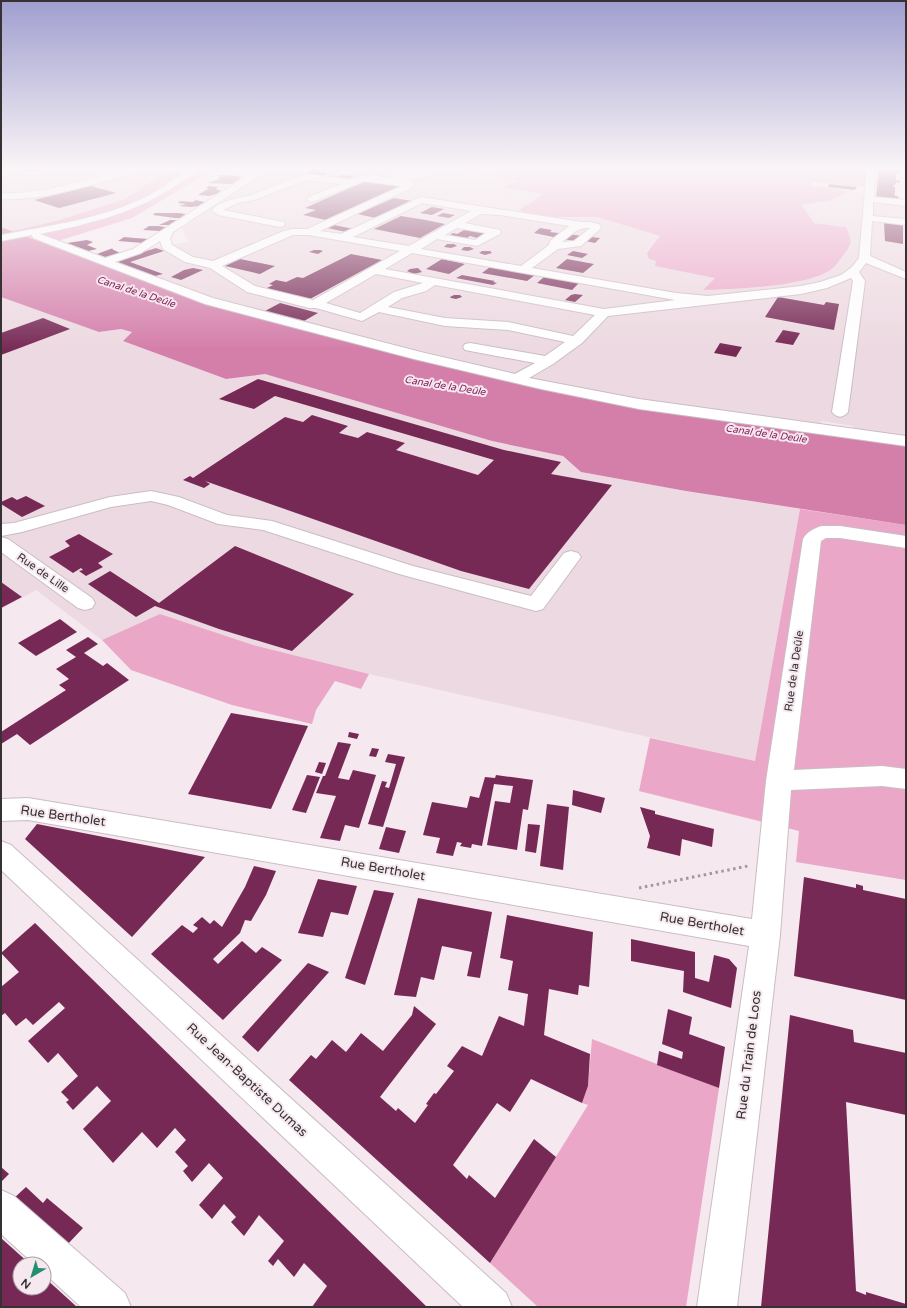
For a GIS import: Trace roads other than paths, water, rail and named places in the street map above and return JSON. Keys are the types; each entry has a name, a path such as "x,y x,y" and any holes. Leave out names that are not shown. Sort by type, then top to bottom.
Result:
{"street":[{"path":"1,238 53,228"},
{"path":"103,262 137,251 172,228"},
{"path":"309,232 317,228"},
{"path":"344,237 363,228"},
{"path":"317,304 374,270 450,228"},
{"path":"436,236 477,243 496,232 477,228"},
{"path":"524,269 554,246 554,243 575,228"},
{"path":"554,246 577,244 596,228"},
{"path":"374,270 604,313 708,300 760,296 801,290 839,279 853,272 865,250 875,237 874,228"},
{"path":"169,230 165,238 168,247 188,260 202,264 214,265 285,234 292,232 309,232 412,249 676,297 708,300"},
{"path":"37,236 209,301 419,356 517,379 639,404 906,441"},
{"path":"865,250 906,276"},
{"path":"214,265 255,291 309,304 317,304 323,307 362,317 398,295 422,288 432,282"},
{"path":"840,412 859,281 853,272"},
{"path":"377,308 446,322 508,326 572,340"},
{"path":"517,379 548,361 577,340 604,313"},
{"path":"470,347 548,361"},
{"path":"1,530 15,528 110,502 151,496 173,501 224,520 265,524 406,570 536,604 571,557"},
{"name":"Rue de la Deûle","path":"778,792 812,539 822,532 840,532 906,542"},
{"name":"Rue de Lille","path":"1,543 85,603"},
{"path":"778,792 882,776 906,779"},
{"name":"Rue du Train de Loos","path":"717,1307 764,935 778,792"},
{"name":"Rue Bertholet","path":"1,810 28,809 764,935"},
{"name":"Rue Jean-Baptiste Dumas","path":"1,853 492,1307"},
{"path":"1,1210 112,1307"}],"water":[{"name":"Canal de la Deûle","path":"1,228 4,228 206,304 539,387 906,445 906,525 686,491 581,472 563,456 492,441 265,374 226,379 123,341 132,332 121,329 99,332 1,297"}]}
